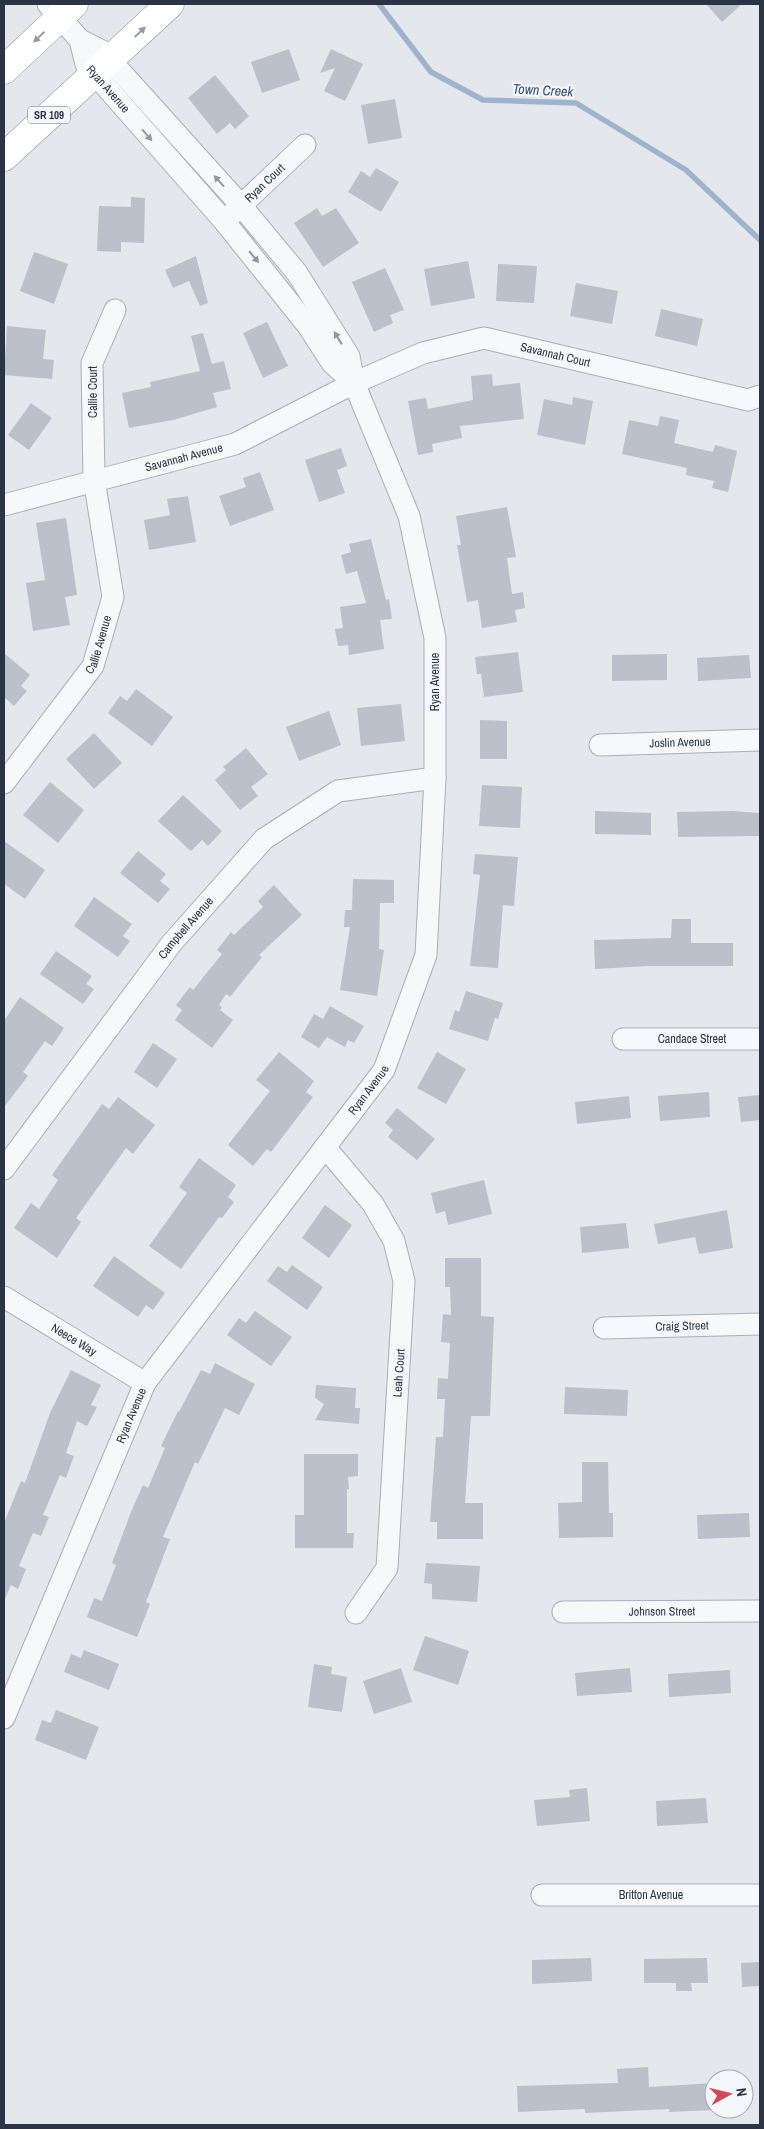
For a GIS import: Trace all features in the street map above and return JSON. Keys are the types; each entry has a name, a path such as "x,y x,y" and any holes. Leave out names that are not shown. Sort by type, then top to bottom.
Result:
{"highway":[{"name":"SR 109","path":"4,157 170,4"},
{"path":"4,70 60,8"}],"street":[{"name":"Ryan Avenue","path":"60,8 80,40 102,51 102,66 308,326 332,363 354,383"},
{"name":"Ryan Avenue","path":"4,1718 145,1384 384,1070 426,955 435,778 435,638 409,516 354,383 349,356 296,273 240,206 102,66"},
{"name":"Ryan Court","path":"224,221 305,145"},
{"name":"Callie Court","path":"94,479 92,363 115,310"},
{"name":"Savannah Court","path":"354,383 423,353 484,338 748,400 760,396"},
{"name":"Savannah Avenue","path":"4,505 94,479 235,444 354,383"},
{"name":"Callie Avenue","path":"4,783 93,666 113,597 94,479"},
{"name":"Joslin Avenue","path":"600,745 760,740"},
{"name":"Campbell Avenue","path":"4,1169 172,944 264,839 338,791 435,778"},
{"name":"Candace Street","path":"623,1039 760,1040"},
{"name":"Leah Court","path":"325,1147 373,1204 394,1241 404,1281 387,1568 356,1613"},
{"name":"Neece Way","path":"4,1297 145,1384"},
{"name":"Craig Street","path":"604,1328 760,1324"},
{"name":"Johnson Street","path":"563,1612 760,1611"},
{"name":"Britton Avenue","path":"542,1895 760,1895"}],"building":[{"path":"706,4 742,4 722,22"},
{"path":"289,49 300,80 262,93 251,62"},
{"path":"331,49 363,64 345,101 324,91 335,68 320,73"},
{"path":"215,75 249,116 235,129 230,123 217,134 188,98"},
{"path":"395,99 402,138 368,144 361,105"},
{"path":"376,168 399,182 381,212 348,192 361,171 370,177"},
{"path":"131,197 145,198 144,243 121,242 121,252 97,251 99,206 131,207"},
{"path":"317,208 322,216 336,208 359,243 323,267 294,223"},
{"path":"34,252 68,264 54,304 20,291"},
{"path":"196,256 208,303 200,306 189,281 173,288 165,270"},
{"path":"468,261 475,298 431,306 424,269"},
{"path":"498,264 537,266 534,303 496,301"},
{"path":"385,268 404,310 390,315 393,323 374,332 352,282"},
{"path":"576,283 618,291 612,324 570,316"},
{"path":"661,309 703,319 697,346 655,336"},
{"path":"267,322 288,366 263,378 243,333"},
{"path":"7,326 46,330 43,359 54,360 52,379 4,375"},
{"path":"203,333 212,364 224,361 231,389 213,393 217,407 173,420 129,428 122,393 151,387 150,382 200,371 191,336"},
{"path":"492,374 493,386 520,383 524,419 460,426 462,438 432,444 433,452 418,455 408,401 426,398 428,409 473,400 471,376"},
{"path":"573,397 593,401 585,445 537,435 544,399 572,405"},
{"path":"31,403 52,418 29,450 8,435"},
{"path":"660,416 679,420 674,443 713,452 715,445 737,451 728,492 712,488 714,481 686,475 687,468 622,454 629,420 658,426"},
{"path":"341,448 347,466 337,470 345,493 319,502 305,460"},
{"path":"260,472 274,510 230,526 219,496 246,487 243,478"},
{"path":"188,496 196,542 149,550 144,520 170,515 167,499"},
{"path":"507,507 516,557 507,558 512,594 523,592 525,608 515,610 517,622 482,628 478,600 467,602 457,545 461,545 456,516"},
{"path":"66,518 77,595 65,597 70,625 33,631 26,583 45,580 36,523"},
{"path":"371,539 386,600 389,599 392,619 380,620 384,649 349,655 348,645 338,646 335,629 343,628 340,607 366,603 357,571 346,574 341,555 351,552 349,544"},
{"path":"518,652 523,692 484,697 481,674 477,674 475,657"},
{"path":"4,653 30,675 21,686 27,691 14,706 4,697"},
{"path":"667,654 667,680 612,681 612,655"},
{"path":"749,655 751,678 698,681 697,658"},
{"path":"136,689 173,717 152,746 108,713 120,696 127,701"},
{"path":"401,704 405,741 361,746 357,708"},
{"path":"329,711 341,745 299,761 286,727"},
{"path":"480,720 507,721 507,759 480,759"},
{"path":"94,733 122,763 94,789 66,759"},
{"path":"246,748 268,774 251,787 258,796 240,810 215,780 226,770 223,767"},
{"path":"50,782 84,810 58,843 23,815"},
{"path":"482,785 522,787 520,828 479,826"},
{"path":"183,795 222,831 208,846 202,840 191,851 158,821"},
{"path":"595,811 651,813 651,835 595,834"},
{"path":"732,811 760,813 760,836 678,837 677,812"},
{"path":"4,841 45,870 25,899 4,884"},
{"path":"138,851 166,874 160,881 170,889 158,903 120,873"},
{"path":"475,854 518,857 514,906 503,905 498,968 470,966 480,875 473,874"},
{"path":"353,879 394,880 394,903 380,903 379,949 384,950 377,996 340,990 350,927 344,927 345,910 352,910"},
{"path":"274,885 302,915 259,955 262,957 230,997 226,994 219,1005 222,1007 220,1010 233,1020 212,1048 175,1020 182,1010 176,1005 190,987 193,990 222,954 217,950 231,932 234,935 263,907 258,901"},
{"path":"94,897 132,924 123,936 130,941 118,957 74,926"},
{"path":"672,919 691,919 691,943 733,943 733,966 648,966 595,969 594,940 671,938"},
{"path":"56,951 92,976 86,984 94,989 83,1004 40,974"},
{"path":"466,991 503,1003 498,1019 495,1018 488,1041 449,1029 455,1010 459,1012"},
{"path":"20,997 64,1028 52,1046 45,1041 23,1072 28,1076 4,1107 4,1021"},
{"path":"330,1006 364,1026 354,1043 348,1040 345,1047 327,1037 319,1048 301,1037 314,1014 323,1019"},
{"path":"153,1043 177,1059 157,1088 134,1072"},
{"path":"279,1052 314,1081 306,1092 313,1097 271,1152 267,1149 253,1166 228,1145 270,1091 256,1080"},
{"path":"437,1052 466,1069 446,1104 417,1088"},
{"path":"709,1092 710,1117 660,1121 658,1096"},
{"path":"760,1095 760,1120 741,1122 738,1097"},
{"path":"629,1096 631,1118 577,1124 575,1102"},
{"path":"118,1097 155,1125 133,1154 126,1148 76,1218 81,1222 57,1258 14,1228 31,1203 39,1209 58,1180 52,1175 102,1104 109,1109"},
{"path":"397,1108 435,1139 417,1160 388,1137 393,1130 385,1123"},
{"path":"199,1158 236,1185 228,1197 234,1202 222,1218 219,1217 181,1269 149,1246 187,1193 179,1187"},
{"path":"484,1180 492,1214 448,1225 445,1211 436,1214 431,1193"},
{"path":"325,1205 352,1225 329,1258 302,1238"},
{"path":"727,1210 733,1248 699,1254 695,1237 658,1244 654,1224"},
{"path":"626,1223 629,1248 582,1253 580,1227"},
{"path":"114,1256 165,1293 153,1310 146,1305 138,1317 93,1286"},
{"path":"445,1258 481,1258 481,1316 494,1317 490,1416 471,1416 465,1503 483,1503 483,1539 437,1539 437,1522 430,1522 436,1437 443,1437 445,1399 437,1399 438,1378 448,1379 450,1343 441,1342 443,1314 451,1315 450,1287 445,1287"},
{"path":"292,1265 323,1287 307,1310 267,1281 278,1266 287,1272"},
{"path":"255,1311 292,1337 271,1366 227,1335 239,1318 246,1323"},
{"path":"215,1363 255,1384 239,1415 225,1408 198,1464 195,1462 163,1537 170,1539 146,1602 150,1604 137,1637 87,1617 94,1598 102,1601 116,1565 112,1563 131,1512 143,1485 148,1488 165,1448 161,1446 178,1411 201,1370 210,1374"},
{"path":"71,1370 101,1385 91,1405 97,1407 87,1426 77,1421 66,1453 74,1456 66,1478 60,1475 43,1515 49,1517 41,1536 33,1533 19,1566 26,1569 18,1589 11,1585 4,1601 4,1523 21,1481 25,1483 50,1413"},
{"path":"316,1385 356,1388 355,1408 360,1408 359,1424 315,1420 324,1404 315,1398"},
{"path":"565,1387 628,1390 627,1416 564,1414"},
{"path":"304,1454 358,1454 358,1476 348,1477 349,1489 347,1489 347,1533 354,1533 353,1548 295,1548 295,1515 304,1515"},
{"path":"582,1462 608,1462 609,1513 613,1513 613,1537 559,1538 558,1503 582,1502"},
{"path":"749,1513 750,1537 698,1539 697,1515"},
{"path":"426,1563 480,1566 477,1602 432,1599 432,1584 424,1583"},
{"path":"425,1636 469,1651 458,1685 413,1670"},
{"path":"84,1650 119,1664 109,1690 64,1672 71,1654 81,1658"},
{"path":"314,1664 332,1667 331,1674 347,1677 342,1712 308,1707"},
{"path":"401,1668 412,1702 374,1714 363,1681"},
{"path":"630,1668 632,1692 577,1696 575,1673"},
{"path":"730,1670 731,1693 669,1697 668,1674"},
{"path":"56,1710 99,1727 86,1760 35,1740 42,1720 51,1723"},
{"path":"587,1788 590,1821 537,1826 534,1800 570,1797 569,1790"},
{"path":"706,1798 708,1823 657,1826 656,1801"},
{"path":"591,1958 592,1981 532,1984 532,1960"},
{"path":"707,1958 708,1983 691,1983 692,1991 676,1991 676,1983 644,1983 644,1959"},
{"path":"760,1962 760,1986 742,1987 741,1963"},
{"path":"648,2067 649,2087 704,2084 704,2110 669,2112 669,2109 585,2113 585,2109 518,2112 517,2086 618,2083 617,2069"}],"waterway":[{"name":"Town Creek","path":"379,4 431,72 483,100 576,103 686,170 760,240"}]}
